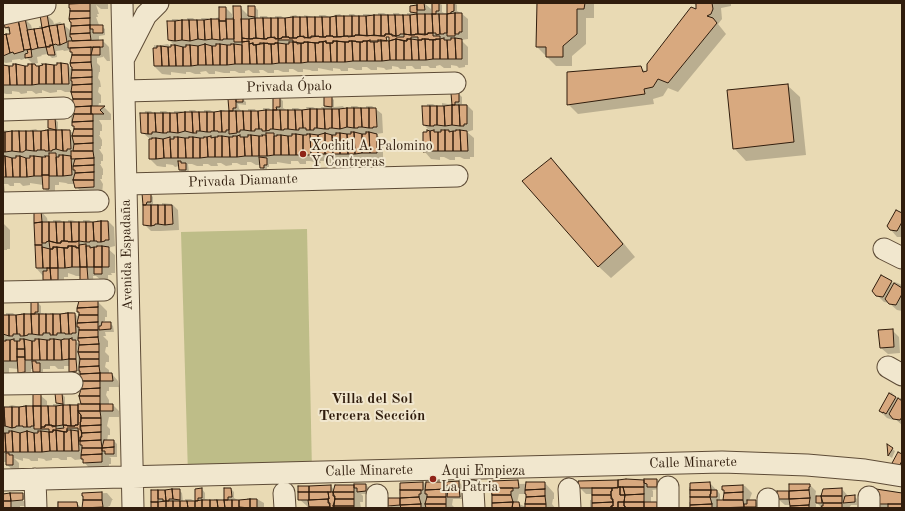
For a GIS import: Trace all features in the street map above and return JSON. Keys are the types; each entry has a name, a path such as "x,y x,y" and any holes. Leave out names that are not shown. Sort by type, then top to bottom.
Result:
{"street":[{"name":"Avenida Espadaña","path":"122,3 133,508"},
{"path":"123,60 146,15 158,3"},
{"path":"3,14 45,5"},
{"name":"Privada Ópalo","path":"124,91 455,83"},
{"path":"3,110 64,108"},
{"name":"Privada Diamante","path":"126,184 457,176"},
{"path":"3,203 98,201"},
{"path":"3,292 104,290"},
{"path":"3,384 72,383"},
{"name":"Calle Minarete","path":"3,480 722,462 807,465 865,470 902,476"},
{"path":"35,479 36,508"},
{"path":"668,487 668,508"}],"shaded area":[{"path":"307,229 312,472 188,475 181,232"}],"building":[{"path":"90,3 90,11 70,11 69,8 69,4"},
{"path":"417,3 424,3 425,10 417,10"},
{"path":"432,3 439,3 439,11 436,11 436,14 432,14"},
{"path":"447,3 454,3 454,11 447,14"},
{"path":"537,3 585,3 584,9 577,9 577,34 563,46 563,57 546,57 546,47 536,47"},
{"path":"696,3 712,3 713,9 711,14 707,16 713,18 717,23 668,83 658,79 653,87 644,89 645,94 567,105 567,72 641,66 643,72 647,71 647,64 691,7 696,9"},
{"path":"417,5 417,13 410,12 410,6"},
{"path":"233,6 241,6 242,42 234,42"},
{"path":"248,6 255,6 255,17 248,16"},
{"path":"219,7 226,7 226,21 219,21"},
{"path":"70,11 90,11 90,18 69,19"},
{"path":"455,13 462,13 462,32 459,32 459,34 455,34"},
{"path":"455,13 455,36 447,36 447,14"},
{"path":"47,14 49,26 42,28 40,15"},
{"path":"417,14 425,14 425,35 418,34"},
{"path":"417,14 418,34 411,35 410,15"},
{"path":"425,14 432,14 433,33 428,33 425,35"},
{"path":"432,14 439,14 440,34 436,35 436,33 433,33"},
{"path":"439,14 447,14 447,33 444,34 440,34"},
{"path":"374,15 381,15 381,36 374,35"},
{"path":"374,15 374,35 367,36 366,16"},
{"path":"381,15 388,15 389,34 385,34 385,36 381,36"},
{"path":"388,15 395,15 396,36 389,34"},
{"path":"395,15 403,15 404,34 396,36"},
{"path":"403,15 410,15 411,35 404,34"},
{"path":"336,16 344,16 344,36 341,37 337,37"},
{"path":"336,16 337,37 333,37 330,36 330,17"},
{"path":"344,16 352,16 352,36 344,36"},
{"path":"352,16 359,16 359,35 352,36"},
{"path":"359,16 366,16 367,36 359,35"},
{"path":"293,17 300,17 300,36 297,38 293,38"},
{"path":"293,17 293,38 289,38 286,37 285,18"},
{"path":"300,17 307,17 308,38 300,36"},
{"path":"307,17 315,17 315,36 311,36 311,38 308,38"},
{"path":"315,17 322,17 323,37 315,36"},
{"path":"322,17 330,17 330,36 323,37"},
{"path":"25,18 31,49 24,50 18,19"},
{"path":"90,18 90,25 71,26 69,19"},
{"path":"255,18 263,18 264,39 256,38"},
{"path":"255,18 256,38 249,39 249,19"},
{"path":"263,18 271,18 271,37 267,39 264,39"},
{"path":"271,18 278,18 278,39 271,37"},
{"path":"278,18 285,18 286,37 278,39"},
{"path":"18,19 24,51 14,54 13,52 10,53 6,34 10,34 9,27 5,28 4,22"},
{"path":"211,19 219,19 220,40 212,39"},
{"path":"211,19 212,39 205,40 204,20"},
{"path":"226,19 234,19 234,39 227,39"},
{"path":"241,19 249,19 249,39 242,38"},
{"path":"182,20 189,20 190,41 182,40"},
{"path":"182,20 182,40 175,41 175,21"},
{"path":"189,20 197,20 198,39 190,41"},
{"path":"197,20 204,20 205,40 198,39"},
{"path":"167,21 175,21 175,41 168,40"},
{"path":"219,21 226,21 227,39 220,40"},
{"path":"64,24 67,42 60,45 57,25"},
{"path":"57,25 60,45 53,45 49,26"},
{"path":"90,25 103,25 103,33 93,33 93,29 90,29"},
{"path":"90,25 90,33 70,34 71,26"},
{"path":"49,26 53,45 46,47 42,28"},
{"path":"42,28 46,47 38,48 34,29"},
{"path":"34,29 38,48 31,50 27,30"},
{"path":"90,33 91,40 72,41 70,37 70,34"},
{"path":"433,33 433,36 440,36 440,39 418,40 418,37 411,37 411,39 407,39 407,41 396,39 389,41 389,37 386,37 387,41 333,41 333,43 326,43 326,41 319,43 304,42 297,44 297,42 293,42 293,40 278,40 278,43 275,44 268,43 253,45 253,43 249,44 249,41 242,42 242,38 267,39 275,37 275,39 278,39 282,37 297,38 304,36 304,38 319,36 348,37 355,35 385,36 385,34 392,34 392,36 396,37 404,37 404,34 415,35"},
{"path":"6,34 10,53 3,56 3,35"},
{"path":"444,38 444,40 447,40 448,59 440,59 440,39"},
{"path":"451,38 455,38 456,59 448,59 447,40 451,40"},
{"path":"455,38 462,39 462,59 456,59"},
{"path":"396,39 404,41 404,60 396,60"},
{"path":"396,39 396,60 390,60 389,41"},
{"path":"407,39 411,39 412,60 404,60 404,41 407,41"},
{"path":"411,39 418,40 419,60 412,60"},
{"path":"425,39 426,60 419,60 418,40"},
{"path":"425,39 433,40 433,59 426,60"},
{"path":"440,39 440,59 433,59 433,40"},
{"path":"103,40 103,47 68,48 68,41"},
{"path":"370,40 370,42 374,42 375,61 367,61 367,41"},
{"path":"378,40 381,40 382,61 375,61 374,42 378,42"},
{"path":"381,40 389,41 390,60 382,61"},
{"path":"249,41 250,64 242,64 242,42"},
{"path":"326,41 326,43 330,43 331,62 323,62 323,42"},
{"path":"333,41 337,41 337,62 331,62 330,43 333,43"},
{"path":"337,41 345,42 345,62 337,62"},
{"path":"352,41 353,61 345,62 345,42"},
{"path":"352,41 360,42 360,61 353,61"},
{"path":"367,41 367,61 360,61 360,42"},
{"path":"289,42 293,42 294,63 286,63 286,44 289,44"},
{"path":"293,42 301,43 301,63 294,63"},
{"path":"308,42 308,62 301,63 301,43"},
{"path":"308,42 315,43 316,62 308,62"},
{"path":"323,42 323,62 316,62 315,43"},
{"path":"253,43 253,45 256,45 257,64 250,64 249,44"},
{"path":"264,43 264,64 257,64 256,45"},
{"path":"264,43 271,44 272,64 264,64"},
{"path":"278,43 279,63 272,64 271,44"},
{"path":"278,43 286,44 286,63 279,63"},
{"path":"205,44 212,46 213,65 206,65"},
{"path":"205,44 206,65 198,65 198,46"},
{"path":"216,44 220,44 220,65 213,65 212,46 216,46"},
{"path":"220,44 227,45 227,65 220,65"},
{"path":"234,44 235,64 227,65 227,45"},
{"path":"234,44 242,45 242,64 235,64"},
{"path":"50,45 53,45 55,55 48,55 46,47 50,47"},
{"path":"171,45 175,45 176,66 169,66 168,47 171,47"},
{"path":"175,45 183,47 183,66 176,66"},
{"path":"186,45 190,45 191,66 183,66 183,47 186,47"},
{"path":"190,45 198,46 198,65 191,66"},
{"path":"157,46 161,46 162,66 154,66 153,48 157,48"},
{"path":"161,46 168,47 169,66 162,66"},
{"path":"91,47 91,55 72,55 72,52 70,52 70,48"},
{"path":"93,47 100,47 100,55 91,55"},
{"path":"31,49 32,57 25,58 25,54 28,53 27,50"},
{"path":"72,55 91,55 91,62 70,63"},
{"path":"91,62 92,70 72,70 70,63"},
{"path":"57,63 61,63 62,84 54,84 54,65 57,65"},
{"path":"61,63 68,64 69,84 62,84"},
{"path":"13,64 16,64 17,85 10,85 9,66 13,66"},
{"path":"16,64 25,66 25,85 17,85"},
{"path":"28,64 32,64 32,85 25,85 25,66 28,66"},
{"path":"32,64 39,66 39,84 32,85"},
{"path":"42,64 46,64 46,84 39,84 39,66 43,65"},
{"path":"46,64 54,65 54,84 46,84"},
{"path":"3,65 9,66 10,85 3,85"},
{"path":"72,70 92,70 92,77 71,78"},
{"path":"92,77 92,84 72,85 71,78"},
{"path":"92,84 92,92 71,92 72,85"},
{"path":"788,84 794,142 733,149 727,90"},
{"path":"71,92 92,92 92,99 73,99"},
{"path":"451,93 459,93 459,102 455,102 455,105 452,105"},
{"path":"324,96 332,96 332,107 324,106"},
{"path":"280,97 280,107 276,107 277,110 273,110 273,98"},
{"path":"243,98 243,102 236,102 236,99"},
{"path":"73,99 92,99 92,106 72,107"},
{"path":"228,99 236,99 236,108 233,108 233,111 229,111"},
{"path":"452,105 459,105 460,126 452,125"},
{"path":"452,105 452,125 445,126 444,106"},
{"path":"459,105 467,105 467,124 464,124 464,126 460,126"},
{"path":"91,106 105,106 100,110 104,114 91,114"},
{"path":"91,106 91,114 74,114 72,107"},
{"path":"422,106 430,106 430,126 423,125"},
{"path":"430,106 437,106 437,125 434,126 430,126"},
{"path":"437,106 444,106 445,126 437,125"},
{"path":"347,108 354,108 354,128 347,127"},
{"path":"347,108 347,127 340,129 339,109"},
{"path":"354,108 361,108 362,127 354,128"},
{"path":"361,108 369,108 369,128 362,127"},
{"path":"369,108 376,108 377,127 369,128"},
{"path":"310,109 317,109 317,128 314,128 314,130 310,130"},
{"path":"310,109 310,130 306,130 306,128 303,128 302,110"},
{"path":"317,109 324,109 325,129 317,128"},
{"path":"324,109 332,109 332,128 329,129 325,129"},
{"path":"332,109 339,109 340,129 332,128"},
{"path":"266,110 273,110 273,129 266,131"},
{"path":"266,110 266,131 262,131 262,129 259,129 258,111"},
{"path":"273,110 280,110 281,130 273,129"},
{"path":"280,110 288,110 288,129 281,130"},
{"path":"288,110 295,110 296,130 288,129"},
{"path":"295,110 302,110 303,128 299,128 299,130 296,130"},
{"path":"221,111 229,111 229,130 226,130 226,132 222,132"},
{"path":"221,111 222,132 218,132 214,131 214,112"},
{"path":"229,111 236,111 237,133 229,134"},
{"path":"236,111 243,111 244,130 240,130 240,132 237,132"},
{"path":"243,111 251,111 251,131 244,130"},
{"path":"251,111 258,111 259,129 255,129 255,131 251,131"},
{"path":"185,112 185,131 178,133 177,113"},
{"path":"185,112 192,112 193,133 185,131"},
{"path":"192,112 199,112 200,131 196,131 197,133 193,133"},
{"path":"199,112 207,112 207,132 200,131"},
{"path":"207,112 214,112 214,131 211,132 207,132"},
{"path":"140,113 148,113 148,134 141,133"},
{"path":"148,113 155,113 156,132 152,132 152,134 148,134"},
{"path":"155,113 163,113 163,133 156,132"},
{"path":"163,113 170,113 170,132 167,133 163,133"},
{"path":"170,113 177,113 178,133 170,132"},
{"path":"74,114 93,114 93,121 72,122"},
{"path":"48,118 55,118 56,130 48,128"},
{"path":"93,121 93,129 74,129 74,126 72,126 72,122"},
{"path":"74,129 93,129 93,136 72,136"},
{"path":"48,130 56,130 56,149 52,151 49,151"},
{"path":"48,130 49,151 45,151 41,150 41,131"},
{"path":"56,130 62,130 63,151 56,149"},
{"path":"62,130 70,130 71,149 67,149 67,151 63,151"},
{"path":"427,130 430,131 431,151 423,152 423,132 427,132"},
{"path":"434,130 434,132 438,132 438,151 431,151 430,131"},
{"path":"441,130 445,130 445,151 438,151 438,132 441,132"},
{"path":"445,130 449,130 449,132 453,131 453,151 445,151"},
{"path":"460,130 461,151 453,151 453,131"},
{"path":"460,130 467,131 468,151 461,151"},
{"path":"12,131 19,131 20,152 12,151"},
{"path":"12,131 12,151 5,152 5,132"},
{"path":"19,131 26,131 26,150 23,152 20,152"},
{"path":"26,131 33,131 34,151 26,150"},
{"path":"33,131 41,131 41,150 34,151"},
{"path":"3,132 5,132 5,152 3,152"},
{"path":"351,132 354,132 355,154 348,154 347,134 351,134"},
{"path":"354,132 362,134 362,153 355,154"},
{"path":"366,132 369,132 370,153 362,153 362,134 366,134"},
{"path":"369,132 377,134 377,153 370,153"},
{"path":"266,133 274,133 274,155 267,156"},
{"path":"325,133 332,135 333,154 325,154"},
{"path":"325,133 325,154 318,154 318,135"},
{"path":"336,133 340,133 340,154 333,154 332,135 336,135"},
{"path":"340,133 347,134 348,154 340,154"},
{"path":"292,134 296,134 296,155 289,155 288,136 292,136"},
{"path":"296,134 303,135 303,155 296,155"},
{"path":"310,134 311,155 303,155 303,135"},
{"path":"310,134 318,135 318,154 311,155"},
{"path":"240,135 240,137 244,137 245,156 237,157 237,136"},
{"path":"248,135 251,135 252,156 245,156 244,137 248,137"},
{"path":"251,135 259,136 259,156 252,156"},
{"path":"262,135 266,135 267,156 259,156 259,136 263,136"},
{"path":"281,135 281,155 274,155 274,136"},
{"path":"281,135 288,136 289,155 281,155"},
{"path":"72,136 93,136 93,143 74,144"},
{"path":"211,136 211,138 215,137 215,157 208,157 207,137"},
{"path":"222,136 222,157 215,157 215,137"},
{"path":"222,136 229,137 230,157 222,157"},
{"path":"237,136 237,157 230,157 229,137"},
{"path":"170,137 171,158 164,158 163,139"},
{"path":"174,137 178,137 178,158 171,158 170,139 174,139"},
{"path":"178,137 185,138 186,158 178,158"},
{"path":"193,137 193,158 186,158 185,138"},
{"path":"193,137 200,138 200,158 193,158"},
{"path":"207,137 208,157 200,158 200,138"},
{"path":"156,138 156,159 149,159 149,139"},
{"path":"156,138 163,139 164,158 156,159"},
{"path":"93,143 93,151 73,151 74,144"},
{"path":"71,151 93,151 94,158 71,159"},
{"path":"49,153 56,153 57,176 49,176"},
{"path":"59,155 63,155 63,176 57,176 56,157 59,157"},
{"path":"63,155 71,156 72,175 63,176"},
{"path":"3,156 5,156 6,177 3,177"},
{"path":"5,156 12,158 13,177 6,177"},
{"path":"16,156 20,156 20,177 13,177 12,158 16,158"},
{"path":"20,156 26,158 27,177 20,177"},
{"path":"30,156 34,156 34,176 27,177 26,158 30,158"},
{"path":"34,156 42,157 42,176 34,176"},
{"path":"45,156 49,156 49,175 42,175 42,157 46,157"},
{"path":"259,157 267,158 267,165 264,165 264,168 260,168"},
{"path":"94,158 94,165 73,166 75,159"},
{"path":"551,158 623,244 598,267 522,181"},
{"path":"178,161 181,161 181,163 186,163 186,170 179,170"},
{"path":"94,165 94,172 75,173 75,170 73,170 73,166"},
{"path":"94,172 94,180 73,180 75,173"},
{"path":"42,175 49,175 49,189 43,189"},
{"path":"73,180 94,180 94,187 75,188"},
{"path":"142,193 151,193 151,202 147,202 146,205 143,205"},
{"path":"143,205 151,205 151,226 143,225"},
{"path":"151,205 158,205 158,224 151,226"},
{"path":"158,205 165,205 165,225 158,224"},
{"path":"165,205 172,205 173,224 165,225"},
{"path":"41,210 42,222 34,223 34,211"},
{"path":"896,210 902,213 902,222 897,231 890,230 887,226"},
{"path":"101,221 108,221 109,240 101,242"},
{"path":"101,221 101,242 97,242 94,241 93,222"},
{"path":"42,222 49,222 49,241 46,243 42,243"},
{"path":"42,222 42,245 35,245 34,223"},
{"path":"49,222 56,222 57,243 49,241"},
{"path":"56,222 64,222 64,241 61,241 61,243 57,243"},
{"path":"64,222 71,222 72,242 64,241"},
{"path":"71,222 79,222 79,241 76,242 72,242"},
{"path":"79,222 86,222 86,242 79,241"},
{"path":"86,222 93,222 94,241 86,242"},
{"path":"49,241 61,243 61,241 79,241 79,248 76,248 76,246 68,246 68,248 53,247 53,249 50,249"},
{"path":"86,244 87,267 80,267 79,245"},
{"path":"35,245 42,245 43,268 36,268"},
{"path":"68,246 72,246 72,267 65,268 64,248 68,248"},
{"path":"72,246 79,248 80,267 72,267"},
{"path":"86,246 90,246 90,248 94,247 94,267 87,267"},
{"path":"102,246 102,267 94,267 94,247"},
{"path":"102,246 109,247 109,267 102,267"},
{"path":"42,247 50,249 50,268 43,268"},
{"path":"53,247 57,247 58,268 50,268 50,249 53,249"},
{"path":"57,247 64,248 65,268 58,268"},
{"path":"80,267 87,267 88,280 80,280"},
{"path":"94,267 102,267 102,274 94,274"},
{"path":"47,268 50,268 51,280 43,280 43,271 47,271"},
{"path":"50,268 58,268 58,280 51,280"},
{"path":"881,275 892,281 883,297 876,296 872,291"},
{"path":"894,283 902,288 902,294 896,305 889,304 885,299"},
{"path":"98,300 98,307 77,308 79,301"},
{"path":"31,302 38,302 38,312 35,312 35,314 31,314"},
{"path":"98,307 98,315 79,315 79,312 77,312 77,308"},
{"path":"68,313 75,313 76,333 69,334"},
{"path":"68,313 69,334 65,334 61,333 60,314"},
{"path":"24,314 31,314 32,334 24,336"},
{"path":"24,314 24,336 20,336 20,334 17,334 16,315"},
{"path":"31,314 39,314 39,335 32,334"},
{"path":"39,314 46,314 46,333 43,333 43,335 39,335"},
{"path":"46,314 53,314 53,335 46,333"},
{"path":"53,314 60,314 61,333 57,333 57,335 53,335"},
{"path":"3,315 9,315 9,336 3,334"},
{"path":"9,315 16,315 17,334 13,334 13,336 9,336"},
{"path":"79,315 98,315 98,322 77,323"},
{"path":"98,322 98,330 79,330 79,327 77,327 77,323"},
{"path":"102,322 111,322 111,329 99,330 99,326 101,326"},
{"path":"893,329 894,347 880,348 878,330"},
{"path":"79,330 98,330 98,337 78,338"},
{"path":"98,337 99,344 79,345 78,338"},
{"path":"72,338 72,340 76,340 76,359 69,359 69,339"},
{"path":"14,339 14,341 17,341 17,361 10,361 10,340"},
{"path":"20,339 24,339 25,349 17,349 17,341 20,341"},
{"path":"24,339 32,341 32,360 25,360"},
{"path":"35,339 39,339 40,360 32,360 32,341 35,341"},
{"path":"39,339 47,340 47,360 40,360"},
{"path":"54,339 54,360 47,360 47,340"},
{"path":"54,339 61,340 62,360 54,360"},
{"path":"69,339 69,359 62,360 61,340"},
{"path":"10,340 10,361 3,361 3,341"},
{"path":"99,344 99,352 78,352 79,345"},
{"path":"17,349 25,349 25,357 17,357"},
{"path":"78,352 99,352 99,359 80,359"},
{"path":"17,357 25,357 25,372 18,373"},
{"path":"69,359 76,359 77,371 69,372"},
{"path":"80,359 99,359 99,366 79,367"},
{"path":"32,361 40,363 40,372 33,372"},
{"path":"99,366 100,373 80,374 79,371 79,367"},
{"path":"100,373 100,381 79,381 80,374"},
{"path":"100,373 112,373 113,381 100,381"},
{"path":"79,381 100,381 100,388 81,389"},
{"path":"100,388 100,396 79,396 81,389"},
{"path":"55,393 62,393 63,404 56,403"},
{"path":"889,393 896,397 886,414 879,411"},
{"path":"33,394 41,394 41,406 33,406"},
{"path":"79,396 100,396 100,404 81,404"},
{"path":"898,398 902,401 902,417 900,420 893,419 889,414"},
{"path":"78,404 100,404 100,411 78,411"},
{"path":"100,404 113,404 113,411 100,411"},
{"path":"63,405 63,425 56,426 56,406"},
{"path":"63,405 70,405 71,426 63,425"},
{"path":"70,405 78,405 78,425 75,426 71,426"},
{"path":"26,406 27,427 23,427 19,426 19,407"},
{"path":"26,406 33,406 34,426 31,427 27,427"},
{"path":"33,406 41,406 41,429 34,429"},
{"path":"41,406 48,406 49,425 45,425 45,427 41,427"},
{"path":"48,406 56,406 56,426 49,425"},
{"path":"4,407 5,426 3,426"},
{"path":"4,407 12,407 12,428 5,426"},
{"path":"12,407 19,407 19,426 12,428"},
{"path":"78,411 100,411 101,418 81,418"},
{"path":"78,412 81,415 80,422 82,437 80,437 80,441 78,428 67,428 67,432 53,430 53,432 49,432 49,429 41,429 41,427 45,427 45,425 52,425 52,427 56,426 56,429 64,428 63,425 78,425"},
{"path":"81,418 101,418 101,425 80,426"},
{"path":"101,425 101,432 82,433 80,430 80,426"},
{"path":"53,430 56,430 57,451 50,451 49,432 53,432"},
{"path":"56,430 64,432 64,451 57,451"},
{"path":"67,430 71,430 72,451 64,451 64,432 67,432"},
{"path":"71,430 78,431 79,451 72,451"},
{"path":"9,431 12,431 13,452 6,452 5,433 9,433"},
{"path":"12,431 20,433 20,452 13,452"},
{"path":"27,431 34,433 35,452 28,452"},
{"path":"27,431 28,452 20,452 20,433"},
{"path":"38,431 41,431 42,452 35,452 34,433 38,433"},
{"path":"41,431 49,432 50,451 42,452"},
{"path":"101,432 101,440 80,441 82,433"},
{"path":"3,433 5,433 6,452 3,452"},
{"path":"101,440 102,448 82,448 82,445 80,445 80,441"},
{"path":"104,440 114,440 114,447 102,448"},
{"path":"887,444 893,448 888,456"},
{"path":"114,447 114,454 105,454 105,451 102,451 102,448"},
{"path":"82,448 102,448 102,454 81,455"},
{"path":"898,452 902,454 902,461 899,466 891,465"},
{"path":"6,453 13,455 13,465 6,465"},
{"path":"102,454 102,462 83,463 83,459 81,459 81,455"},
{"path":"644,479 657,479 657,487 647,487 647,484 644,483"},
{"path":"518,480 519,488 491,488 491,481"},
{"path":"618,480 644,480 644,487 618,487"},
{"path":"618,480 618,488 579,488 578,481"},
{"path":"459,481 459,488 448,489 448,485 445,486 445,482"},
{"path":"423,482 423,490 400,490 400,483"},
{"path":"426,482 445,482 446,489 425,490"},
{"path":"526,482 545,482 545,489 525,490"},
{"path":"710,482 711,490 690,490 690,483"},
{"path":"354,484 366,484 366,491 357,492 357,488 354,488"},
{"path":"789,484 810,484 810,487 809,490 789,491"},
{"path":"331,485 331,492 309,492 309,486"},
{"path":"335,485 354,485 354,492 333,492"},
{"path":"743,485 743,492 724,493 724,490 722,490 722,486"},
{"path":"298,486 309,486 309,492 298,492"},
{"path":"620,487 623,487 625,495 620,495"},
{"path":"620,487 620,495 625,495 624,502 618,502 618,508 611,508 611,506 613,506 613,499 611,499 612,488"},
{"path":"623,487 644,487 644,494 625,495"},
{"path":"202,488 202,498 198,498 198,501 195,501 195,489"},
{"path":"224,488 231,488 232,497 228,497 228,500 224,500"},
{"path":"459,488 460,497 447,497 448,489"},
{"path":"491,488 513,488 513,491 511,491 511,495 492,495"},
{"path":"592,488 612,488 611,495 592,495"},
{"path":"842,488 842,496 821,496 823,489"},
{"path":"172,489 180,489 180,500 173,499"},
{"path":"172,489 173,499 166,501 165,490"},
{"path":"446,489 446,497 427,497 427,494 425,494 425,490"},
{"path":"545,489 545,496 526,497 525,494 525,490"},
{"path":"876,489 902,493 902,504 876,504"},
{"path":"151,490 158,490 158,502 151,502"},
{"path":"158,490 165,490 166,501 163,501 163,499 158,499"},
{"path":"400,490 421,490 421,494 419,494 419,497 400,498"},
{"path":"690,490 711,490 711,494 710,497 690,497"},
{"path":"711,490 717,490 717,497 710,497"},
{"path":"809,490 810,498 789,499 789,491"},
{"path":"777,491 789,491 789,499 777,499"},
{"path":"102,492 102,500 83,500 82,493"},
{"path":"298,492 309,492 309,500 298,500"},
{"path":"309,492 328,492 329,499 309,500"},
{"path":"328,492 333,492 333,496 335,496 334,508 330,508 330,503 328,503"},
{"path":"333,492 354,492 354,499 335,499"},
{"path":"743,492 743,500 723,500 724,493"},
{"path":"10,493 23,493 23,500 11,501"},
{"path":"10,493 11,501 3,501 3,494"},
{"path":"644,494 644,502 624,502 625,495"},
{"path":"492,495 511,495 513,502 492,503"},
{"path":"592,495 611,495 613,502 592,503"},
{"path":"855,495 855,502 843,503 845,496"},
{"path":"545,496 546,504 525,504 526,497"},
{"path":"816,496 821,496 822,503 816,503"},
{"path":"821,496 842,496 842,503 823,503"},
{"path":"419,497 421,504 400,505 400,498"},
{"path":"427,497 446,497 446,504 425,504"},
{"path":"690,497 710,497 712,504 690,505"},
{"path":"388,498 400,498 400,505 388,506"},
{"path":"810,498 809,505 790,506 789,499"},
{"path":"250,499 257,499 257,508 250,508"},
{"path":"250,499 250,508 239,507 239,500"},
{"path":"328,499 330,507 309,507 308,500"},
{"path":"335,499 354,499 354,506 333,506"},
{"path":"83,500 102,500 103,507 82,508"},
{"path":"202,500 210,500 210,508 202,508"},
{"path":"202,500 202,508 195,508 195,501"},
{"path":"210,500 217,500 218,508 210,508"},
{"path":"217,500 224,500 225,508 218,508"},
{"path":"224,500 232,500 232,508 225,508"},
{"path":"232,500 239,500 239,508 232,508"},
{"path":"717,500 743,500 744,507 717,508"},
{"path":"747,500 756,500 756,507 744,507 744,504 747,504"},
{"path":"3,501 11,501 11,508 3,508"},
{"path":"166,501 173,501 173,508 166,508"},
{"path":"166,501 166,508 158,508 158,502"},
{"path":"173,501 180,501 180,508 173,508"},
{"path":"180,501 187,501 188,508 180,508"},
{"path":"187,501 195,501 195,508 188,508"},
{"path":"58,502 77,502 78,508 58,508"},
{"path":"151,502 158,502 158,508 151,508"},
{"path":"513,502 519,502 520,508 512,508"},
{"path":"513,502 512,508 492,508 492,503"},
{"path":"613,502 613,506 611,506 611,508 592,508 592,503"},
{"path":"618,502 624,502 625,508 618,508"},
{"path":"624,502 644,502 644,508 625,508"},
{"path":"644,502 657,502 657,508 644,508"},
{"path":"823,503 842,503 842,508 822,508 821,506 823,506"},
{"path":"421,504 421,508 401,508 400,505"},
{"path":"425,504 446,504 446,508 426,508"},
{"path":"525,504 546,504 546,508 525,508"},
{"path":"712,504 712,508 690,508 690,505"},
{"path":"888,504 902,504 902,508 888,508"},
{"path":"809,505 809,508 790,508 790,506"},
{"path":"333,506 354,506 354,508 334,508"},
{"path":"330,507 330,508 309,508"}],"place":[{"name":"Xochitl A. Palomino Y Contreras","path":"303,154"},
{"name":"Aqui Empieza La Patria","path":"433,479"}],"district":[{"name":"Villa del Sol Tercera Sección","path":"372,408"}]}
